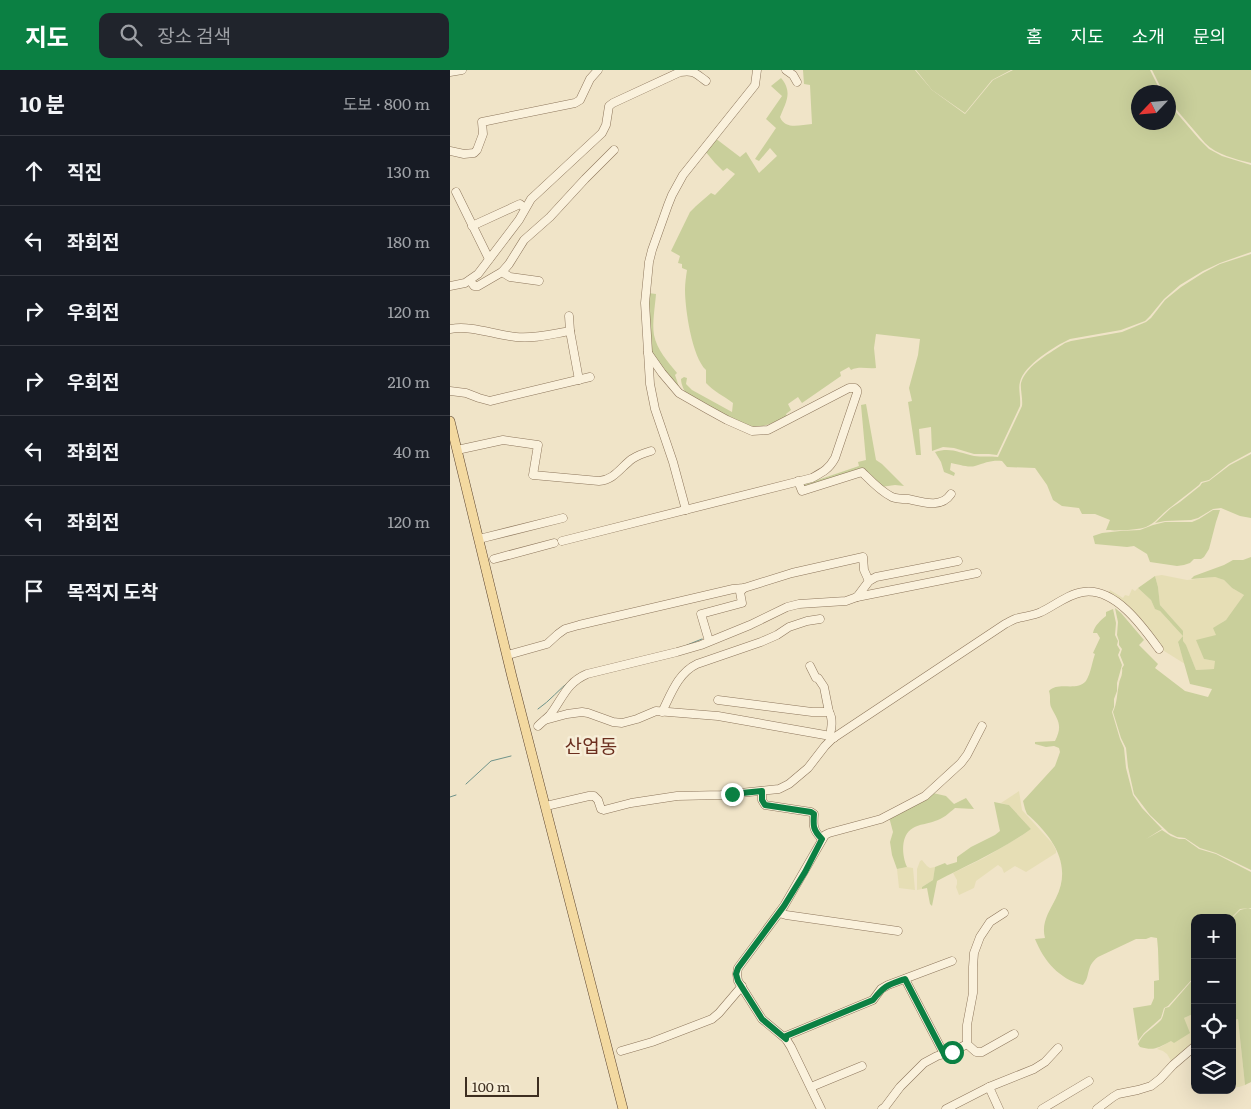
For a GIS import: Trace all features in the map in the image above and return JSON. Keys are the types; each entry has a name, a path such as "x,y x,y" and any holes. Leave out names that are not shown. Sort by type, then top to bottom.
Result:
{"main road":[{"path":"450,421 623,1109"}],"street":[{"path":"450,72 462,70"},
{"path":"450,152 464,154 477,150 483,134 482,122 575,103 580,100 590,79 598,70"},
{"path":"450,286 465,283 478,274 519,220 531,199 602,133 606,125 610,106 613,103 688,70 706,82"},
{"path":"686,510 673,462 659,422 648,370 645,303 648,262 677,185 755,85 757,70"},
{"path":"786,70 793,75 797,82"},
{"path":"470,280 474,286 478,286 502,272 524,240 550,217 614,150"},
{"path":"456,192 489,259"},
{"path":"472,226 520,204 525,208"},
{"path":"502,272 510,277 538,280"},
{"path":"569,316 579,380"},
{"path":"450,329 470,328 501,335 530,338 570,331"},
{"path":"494,559 812,478 830,466 835,458 857,393 855,388 849,388 768,430 752,431 711,412 679,393 667,380 648,353"},
{"path":"450,391 466,393 490,401 590,378"},
{"path":"457,450 503,440 538,445 533,475 599,482 612,478 641,453 651,451"},
{"path":"798,481 802,491 862,472 884,492 897,498 933,504 945,500 951,494"},
{"path":"479,539 563,518"},
{"path":"508,655 547,644 565,629 579,625 732,589 744,588 792,573 863,557 864,570 869,581"},
{"path":"857,597 869,581 876,577 958,561"},
{"path":"832,737 718,716 662,712 652,712 622,723 582,712 567,714 541,723 559,702 569,686 578,678 587,674 677,652 710,641 750,625 787,607 799,604 846,600 977,573"},
{"path":"710,641 701,614 742,603 740,592 744,588"},
{"path":"546,806 594,796 598,800 601,809 604,810 630,803 677,796 721,795 779,789 789,784 808,768 832,737 1005,624 1015,619 1040,613 1082,592 1100,594 1118,603 1134,617 1159,649"},
{"path":"662,712 680,678 689,668 761,642 789,627 806,621 820,619"},
{"path":"810,666 824,688 831,715 832,737"},
{"path":"718,700 812,712 830,712"},
{"path":"821,1109 786,1039 762,1019 738,981 736,974 738,968 779,913 805,872 825,835 881,819 925,796 961,763 982,726"},
{"path":"762,791 762,800 765,805 814,814 813,826 815,832 822,839"},
{"path":"779,913 898,931"},
{"path":"1004,913 990,922 980,937 974,954 973,992 967,1025 967,1044 976,1052 982,1052 1014,1034"},
{"path":"786,1039 786,1036 873,1000 888,985 952,961"},
{"path":"905,979 944,1054"},
{"path":"621,1051 652,1042 712,1019 742,986"},
{"path":"885,1108 900,1087 924,1063 967,1044"},
{"path":"946,1109 989,1087 1034,1069 1045,1062 1058,1048"},
{"path":"1096,1109 1113,1096 1151,1086 1193,1049"},
{"path":"810,1087 862,1066"},
{"path":"1042,1109 1089,1081"},
{"path":"989,1087 999,1109"}],"shaded area":[{"path":"1162,575 1187,580 1215,577 1224,580 1232,588 1244,595 1230,616 1221,623 1204,659 1215,661 1215,669 1196,670 1186,646 1178,643 1185,664 1161,649 1108,595 1110,590 1123,598 1125,595 1129,596 1132,589 1135,591 1138,588 1170,622 1175,622 1160,605 1155,576"},
{"path":"1019,791 1022,810 1052,843 1056,853 1026,872 1015,866 1004,873 998,865 976,881 974,888 959,895 956,887 957,880 953,873 984,858 1031,829 1009,805 1001,803"},
{"path":"922,860 930,868 935,867 933,880 922,887 922,889 917,890 917,869"},
{"path":"913,868 915,890 899,888 897,869"},
{"path":"1191,1015 1191,1050 1173,1064 1167,1054 1157,1049 1171,1041 1184,1018"},
{"path":"1238,1018 1245,1085 1239,1087 1236,1087 1236,1019"}],"green space":[{"path":"803,70 915,70 932,90 965,114 993,80 1013,70 1150,70 1158,85 1131,85 1131,130 1176,130 1176,112 1209,149 1222,156 1251,165 1251,252 1220,263 1180,285 1164,299 1145,321 1121,330 1070,339 1041,357 1027,369 1019,384 1020,406 997,455 974,454 943,447 932,451 931,427 919,429 921,455 916,455 908,402 912,401 909,388 918,355 920,339 876,334 874,348 876,368 851,370 849,367 840,372 841,376 802,403 798,397 788,404 791,410 786,414 787,417 757,427 743,424 688,397 683,388 681,379 684,377 687,378 686,384 692,390 732,412 733,403 706,383 706,370 701,364 693,344 686,309 685,282 687,270 682,268 682,264 678,263 680,256 671,251 690,212 711,193 715,195 735,174 727,168 723,171 705,151 715,138 740,157 746,152 759,173 777,156 770,148 759,161 755,159 776,128 766,119 782,96 771,86 781,78 785,83 788,93 780,117 785,124 793,126 812,124 810,85 804,84"},
{"path":"916,70 1011,70 992,80 965,113 932,90"},
{"path":"1152,70 1251,70 1251,163 1221,154 1205,143 1176,109 1176,85 1160,85"},
{"path":"1251,254 1251,452 1229,464 1209,480 1201,482 1153,523 1138,529 1106,530 1110,520 1095,514 1082,514 1079,508 1062,506 1053,500 1047,485 1035,468 1007,467 1002,461 995,461 972,466 951,463 950,470 955,473 954,476 944,472 935,452 950,450 974,456 998,457 1022,406 1021,383 1024,376 1028,370 1047,355 1071,341 1122,332 1146,322 1165,300 1181,287 1220,264"},
{"path":"648,293 656,294 653,325 655,340 663,356 677,373 675,375 680,390 652,353"},
{"path":"866,404 876,460 904,486 881,487 863,471 804,488 803,485 859,466 858,462 866,460 861,405"},
{"path":"1251,454 1251,518 1240,516 1221,508 1213,509 1191,520 1155,523 1202,483 1209,481 1230,465"},
{"path":"1213,510 1220,510 1209,549 1201,559 1194,559 1184,565 1177,566 1150,562 1147,554 1134,546 1095,544 1093,536 1102,533 1140,530 1165,522 1192,522"},
{"path":"1251,557 1251,870 1216,853 1200,848 1185,838 1169,833 1150,815 1134,794 1126,748 1113,712 1124,665 1120,655 1122,649 1117,635 1118,622 1115,608 1144,640 1139,645 1158,664 1155,668 1185,691 1208,697 1212,689 1190,684 1178,642 1183,636 1183,641 1196,670 1214,669 1215,661 1204,659 1196,640 1216,635 1213,628 1226,620 1244,595 1232,588 1224,580 1215,577 1191,579 1233,560 1243,560"},
{"path":"1155,576 1160,605 1183,631 1183,636 1160,611 1155,609 1151,600 1138,588"},
{"path":"1113,609 1116,623 1115,635 1120,650 1118,655 1122,665 1112,712 1124,748 1126,768 1133,795 1142,808 1162,829 1146,839 1162,830 1171,836 1185,839 1199,849 1216,854 1251,872 1251,908 1240,909 1235,914 1191,914 1191,980 1164,1008 1161,1018 1138,1041 1133,1008 1151,1005 1154,998 1154,981 1159,980 1157,938 1136,939 1098,957 1091,964 1083,985 1074,982 1053,968 1043,955 1035,939 1045,938 1045,922 1061,886 1061,862 1052,841 1027,814 1023,801 1055,766 1060,752 1059,748 1054,746 1046,747 1035,744 1035,742 1055,741 1059,731 1059,723 1050,705 1049,691 1057,687 1078,686 1086,681 1095,654 1093,653 1100,638 1097,633 1093,633 1098,623 1106,616 1106,612"},
{"path":"933,793 946,796 954,804 966,798 974,809 955,808 941,819 918,826 909,831 903,846 907,867 897,869 890,842 893,832 889,817"},
{"path":"994,802 1009,805 1031,829 997,850 937,881 932,906 927,888 922,889 922,887 933,880 935,867 945,863 947,865 957,862 957,857 1000,831"},
{"path":"1251,909 1251,1082 1245,1085 1238,1019 1236,1019 1236,914 1240,910"},
{"path":"1191,982 1191,1015 1184,1018 1190,1033 1174,1043 1171,1041 1149,1049 1140,1047 1138,1044 1143,1036 1161,1020 1165,1008 1169,1007"}],"waterway":[{"path":"687,645 702,639"},
{"path":"538,709 571,680"},
{"path":"466,784 491,761 511,756"},
{"path":"450,797 456,795"}],"district":[{"name":"산업동","path":"591,745"}],"route":[{"path":"732,794 762,791 762,800 765,805 811,812 814,814 813,826 815,832 822,839 784,906 738,968 736,974 738,981 762,1019 786,1039 786,1036 873,1000 888,985 905,979 944,1054 952,1052"}]}
